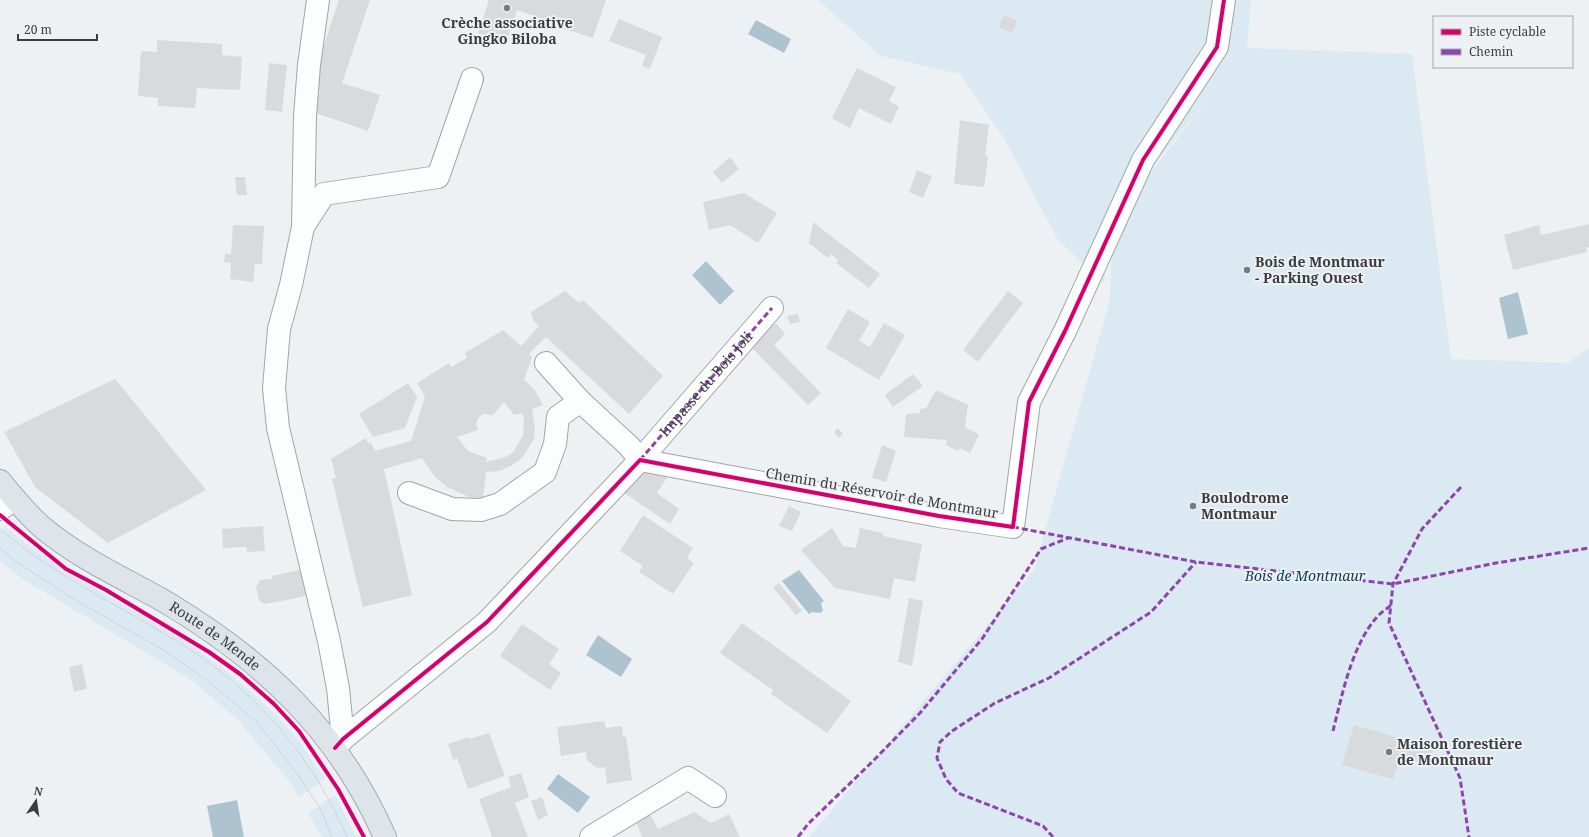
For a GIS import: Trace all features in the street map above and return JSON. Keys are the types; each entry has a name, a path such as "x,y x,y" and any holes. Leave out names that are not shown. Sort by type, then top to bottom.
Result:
{"main road":[{"name":"Route de Mende","path":"0,481 7,504 87,558 164,602 224,639 304,710 339,744 366,795 385,837"}],"street":[{"path":"318,0 309,65 305,116 304,227 279,329 274,388 278,428 329,640 338,688 339,744"},
{"name":"Chemin du Réservoir de Montmaur","path":"640,460 939,516 1013,527 1029,402 1065,331 1143,160 1217,47 1224,0"},
{"path":"304,227 324,194 438,177 472,79"},
{"name":"Impasse du Bois Joli","path":"640,460 772,308"},
{"path":"339,744 487,622 640,460 629,446 580,401 546,363"},
{"path":"408,493 452,509 481,510 500,504 545,472 555,444 558,417 580,401"},
{"path":"591,837 688,778 715,796"}],"green space":[{"name":"Bois de Montmaur","path":"818,0 1251,0 1247,48 1412,54 1451,359 1568,363 1589,348 1589,837 809,837 1034,570 1110,299 1112,240 1145,180 1218,86 1153,166 1094,244 1107,258 1104,283 1058,240 1004,138 960,74 881,56"},
{"path":"5,526 53,563 183,640 229,673 282,721 325,779 299,797 290,782 238,720 190,679 21,578 0,561 0,531"},
{"path":"335,795 356,837 322,837 308,813"}],"water":[{"path":"756,20 791,39 784,53 748,34"},
{"path":"706,261 734,291 720,305 692,275"},
{"path":"1518,292 1528,334 1508,339 1499,298"},
{"path":"799,570 824,601 821,603 823,611 820,613 812,612 809,614 782,581"},
{"path":"598,635 632,659 621,677 586,655"},
{"path":"558,774 590,797 578,813 547,789"},
{"path":"237,800 244,837 213,837 207,806"}],"building":[{"path":"339,0 370,0 342,83 380,95 368,131 313,112 320,91 310,87"},
{"path":"489,0 606,0 593,38 539,21 540,18 517,10 506,43 478,33"},
{"path":"1004,15 1017,21 1012,33 999,27"},
{"path":"619,19 662,37 650,69 642,66 646,55 609,41"},
{"path":"157,40 222,44 222,55 242,57 240,90 197,88 195,108 158,106 158,98 138,96 141,51 157,52"},
{"path":"269,63 287,65 282,112 265,110"},
{"path":"857,68 896,87 889,101 899,107 891,124 859,108 850,128 832,118"},
{"path":"960,120 989,125 985,156 988,157 984,187 954,184"},
{"path":"730,157 739,169 722,183 713,172"},
{"path":"917,170 932,176 923,198 909,192"},
{"path":"235,177 245,177 247,195 237,195"},
{"path":"744,193 777,213 758,243 730,225 709,230 703,202"},
{"path":"813,222 880,274 869,288 836,263 838,260 831,254 828,258 809,243"},
{"path":"1589,224 1589,247 1586,248 1587,252 1513,270 1504,235 1539,225 1541,235"},
{"path":"233,225 264,226 262,264 255,264 253,282 230,279 231,263 224,262 225,254 231,254"},
{"path":"565,291 579,303 583,300 663,376 629,414 546,337 529,354 532,357 524,380 534,389 543,405 532,409 535,429 534,439 522,458 511,466 499,471 486,472 483,499 469,497 447,487 435,477 422,458 384,469 412,595 363,607 332,479 336,478 331,459 366,438 368,443 371,443 375,451 411,441 425,397 417,383 449,363 451,367 467,358 465,353 503,330 521,346 539,326 533,320 531,312","holes":["504,402 514,415 522,413 524,420 523,435 514,451 506,457 486,462 487,458 468,451 457,437 478,430 476,424 478,418 483,414 493,415"]},
{"path":"1008,291 1023,303 978,362 963,350"},
{"path":"848,309 870,322 859,341 870,347 884,323 905,335 879,380 826,348"},
{"path":"798,314 800,322 790,324 787,316"},
{"path":"776,323 785,334 774,345 821,393 808,405 750,346"},
{"path":"913,374 923,386 893,407 885,395"},
{"path":"115,379 206,490 108,543 35,487 4,432"},
{"path":"408,383 417,397 405,428 373,437 359,414"},
{"path":"936,390 968,405 965,427 979,435 970,453 960,448 958,451 946,445 947,440 904,437 906,414 920,413 920,409 926,408"},
{"path":"838,428 843,434 839,438 834,432"},
{"path":"882,445 896,451 886,482 872,478"},
{"path":"642,472 668,476 657,493 679,509 670,524 623,492"},
{"path":"789,506 801,512 792,531 779,526"},
{"path":"643,515 693,548 687,558 694,563 673,594 639,572 643,566 620,551"},
{"path":"263,526 265,551 247,552 246,547 223,548 222,529"},
{"path":"832,528 843,546 856,548 860,528 883,533 883,536 922,544 915,582 894,578 890,599 835,588 801,550"},
{"path":"304,569 310,595 264,604 259,600 256,587 260,580 272,579 272,576"},
{"path":"779,583 802,611 796,615 773,588"},
{"path":"909,598 923,601 912,666 898,662"},
{"path":"742,623 851,701 827,733 771,694 773,690 720,653"},
{"path":"522,624 559,649 549,664 561,673 550,690 500,656"},
{"path":"82,664 87,689 74,692 69,667"},
{"path":"604,721 606,728 622,726 623,737 626,737 632,780 607,784 605,767 597,768 587,760 586,752 561,756 557,727"},
{"name":"Maison forestière de Montmaur","path":"1354,725 1433,748 1428,765 1400,757 1393,779 1342,765"},
{"path":"489,733 505,776 468,789 457,758 453,760 448,744 468,737 469,739"},
{"path":"521,773 529,797 515,803 528,837 492,837 479,799 511,787 508,777"},
{"path":"542,797 548,815 538,820 531,801"},
{"path":"649,812 658,829 694,812 711,823 729,814 740,837 642,837 636,821"}],"tram line":[{"path":"0,529 45,563 192,651 240,688 283,732 302,757 319,782 347,837"},
{"path":"0,548 15,561 72,598 165,651 209,682 257,722 295,771 320,808 332,837"}],"marked path":[{"path":"640,460 772,308"},
{"path":"1461,487 1422,529 1393,584 1389,623 1460,778 1469,837"},
{"path":"1013,527 1196,562 1393,584 1496,563 1589,548"},
{"path":"798,837 808,824 920,713 982,639 1041,549 1068,538"},
{"path":"1053,837 1043,826 958,793 946,779 937,758 940,742 952,731 995,703 1049,678 1151,612 1196,562"},
{"path":"1333,731 1354,656 1368,628 1377,617 1391,605"}],"cycle path":[{"path":"335,748 343,739 487,622 640,460 939,516 1013,527 1029,402 1065,331 1143,160 1217,47 1224,0"},
{"path":"0,515 66,569 106,590 209,652 240,674 274,704 299,731 338,789 364,837"}],"place":[{"name":"Crèche associative Gingko Biloba","path":"507,8"},
{"name":"Bois de Montmaur - Parking Ouest","path":"1247,270"},
{"name":"Boulodrome Montmaur","path":"1193,506"},
{"name":"Maison forestière de Montmaur","path":"1389,752"}]}
